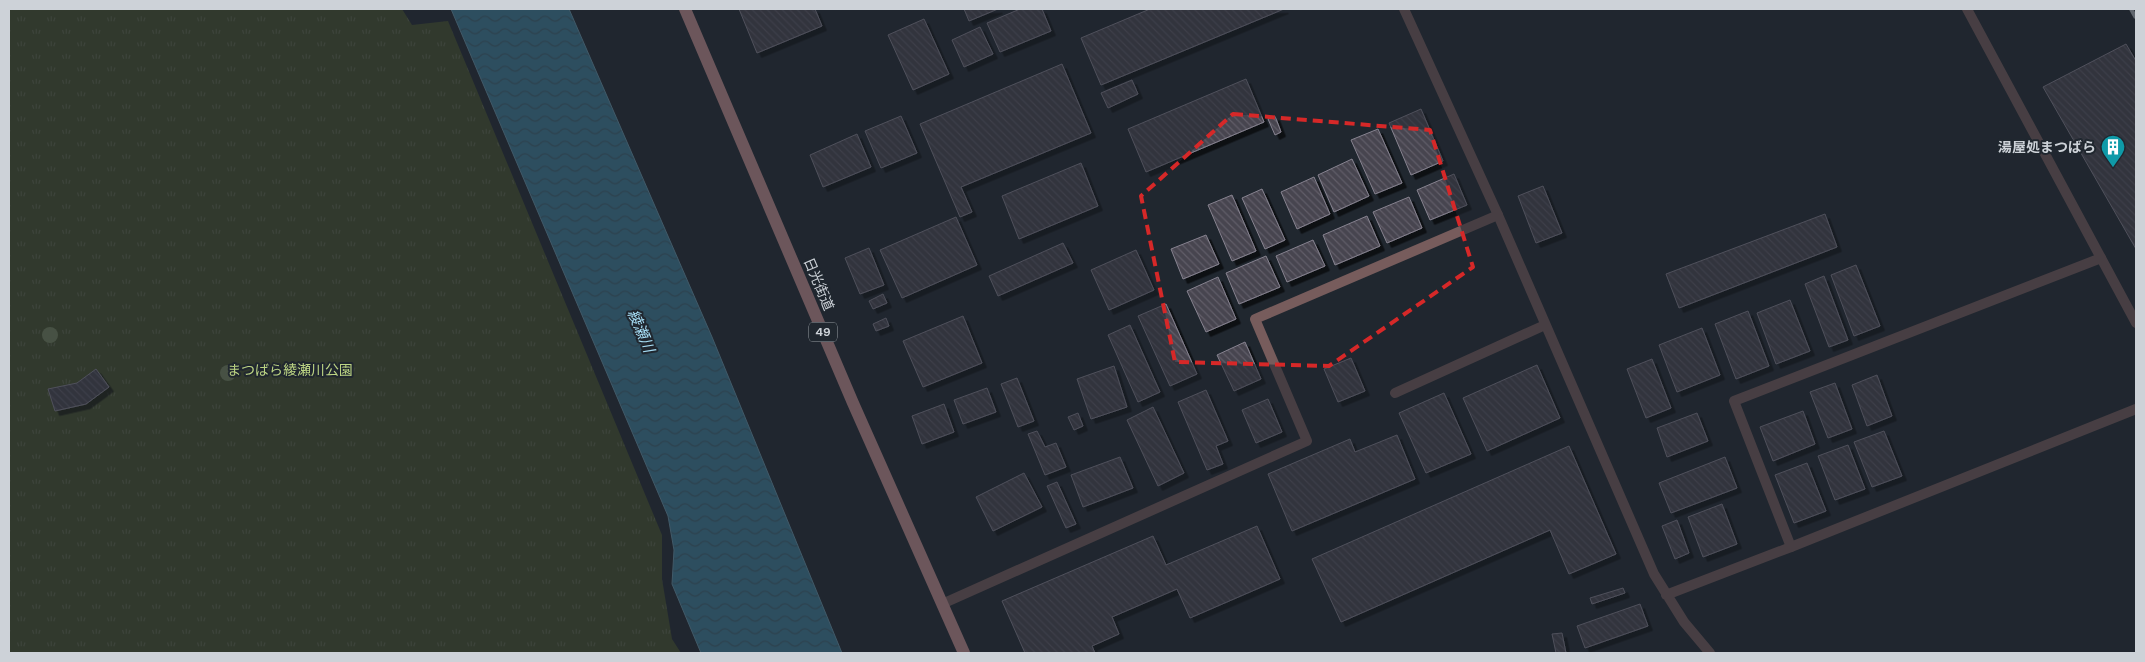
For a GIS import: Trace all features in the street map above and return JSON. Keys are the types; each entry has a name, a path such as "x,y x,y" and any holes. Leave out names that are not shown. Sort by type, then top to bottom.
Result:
{"main road":[{"name":"日光街道","path":"684,9 853,403 964,653"}],"street":[{"path":"1404,9 1498,215 1654,574 1684,622 1710,653"},
{"path":"1967,9 2136,323"},
{"path":"942,604 1307,441 1255,319 1498,215"},
{"path":"1791,547 1734,401 2101,258"},
{"path":"1395,393 1545,325"},
{"path":"1666,594 1791,547 2136,409"}],"highlighted area":[{"path":"1233,114 1430,130 1473,267 1329,366 1175,362 1141,196"}],"green space":[{"name":"まつばら綾瀬川公園","path":"9,9 402,9 412,25 448,21 662,535 662,579 672,639 681,653 9,653"}],"water":[{"name":"綾瀬川","path":"451,9 569,9 712,337 842,653 701,653 672,584 674,550 668,516"}],"building":[{"path":"739,9 815,9 822,26 757,53"},
{"path":"964,9 998,9 969,21"},
{"path":"1020,9 1042,9 1051,31 1000,52 987,23"},
{"path":"1150,9 1284,9 1101,85 1081,38"},
{"path":"924,19 949,74 913,90 888,35"},
{"path":"980,27 993,54 964,67 952,40"},
{"name":"湯屋処まつばら","path":"2126,44 2136,61 2136,249 2043,87"},
{"path":"1062,64 1091,133 961,187 972,212 960,217 920,124"},
{"path":"1246,79 1264,122 1146,172 1128,129"},
{"path":"1132,80 1138,94 1108,108 1101,93"},
{"path":"1421,109 1443,161 1411,175 1389,123"},
{"path":"901,116 917,153 881,168 865,131"},
{"path":"1275,116 1281,132 1275,135 1268,119"},
{"path":"1378,129 1402,183 1375,194 1351,140"},
{"path":"857,134 871,167 823,187 810,155"},
{"path":"1352,159 1369,196 1334,212 1318,175"},
{"path":"1081,163 1098,206 1019,239 1002,196"},
{"path":"1454,174 1467,205 1430,220 1417,190"},
{"path":"1314,177 1330,214 1297,229 1281,192"},
{"path":"1543,186 1562,233 1536,243 1518,196"},
{"path":"1262,189 1285,240 1265,249 1242,198"},
{"path":"1232,195 1256,251 1232,261 1208,205"},
{"path":"1409,197 1422,228 1387,243 1373,212"},
{"path":"1825,214 1837,247 1679,308 1666,274"},
{"path":"1367,216 1380,246 1335,265 1323,235"},
{"path":"956,217 977,265 902,298 880,250"},
{"path":"1206,235 1219,264 1183,279 1171,249"},
{"path":"1313,240 1325,266 1287,282 1276,256"},
{"path":"1063,243 1073,263 998,296 989,276"},
{"path":"869,248 884,285 860,294 845,258"},
{"path":"1136,250 1154,290 1109,310 1091,270"},
{"path":"1266,256 1280,287 1239,304 1226,273"},
{"path":"1856,265 1880,326 1854,336 1831,275"},
{"path":"1824,276 1848,340 1829,347 1805,284"},
{"path":"1218,277 1236,319 1206,332 1187,291"},
{"path":"883,294 887,303 873,309 869,301"},
{"path":"1790,300 1810,351 1776,364 1757,313"},
{"path":"1166,304 1197,374 1170,386 1138,316"},
{"path":"1748,311 1769,366 1736,379 1715,324"},
{"path":"963,316 982,363 923,387 903,341"},
{"path":"886,318 889,326 876,331 873,324"},
{"path":"1130,325 1160,392 1138,402 1108,335"},
{"path":"1702,328 1720,375 1677,392 1659,345"},
{"path":"1245,342 1261,379 1234,391 1217,355"},
{"path":"1351,358 1365,391 1338,402 1324,369"},
{"path":"1652,359 1671,408 1646,418 1627,369"},
{"path":"1537,365 1560,418 1487,451 1463,398"},
{"path":"1114,366 1127,407 1091,419 1077,379"},
{"path":"96,369 109,387 86,404 55,411 48,389 77,383"},
{"path":"1877,375 1892,416 1867,426 1852,385"},
{"path":"1017,378 1034,421 1018,427 1001,384"},
{"path":"1835,383 1852,429 1828,438 1810,392"},
{"path":"987,388 996,412 963,424 954,400"},
{"path":"1206,390 1228,441 1216,446 1223,464 1207,470 1178,402"},
{"path":"1444,393 1471,454 1426,473 1399,413"},
{"path":"1268,399 1282,432 1256,443 1242,410"},
{"path":"944,404 954,432 922,444 912,416"},
{"path":"1153,407 1184,473 1158,486 1127,420"},
{"path":"1803,411 1815,444 1773,461 1760,427"},
{"path":"1078,413 1083,426 1074,430 1068,417"},
{"path":"1697,413 1708,441 1667,457 1657,428"},
{"path":"1037,431 1045,447 1056,443 1066,467 1045,475 1028,434"},
{"path":"1884,431 1902,476 1872,487 1854,442"},
{"path":"1397,435 1415,479 1292,531 1268,474 1350,439 1355,452"},
{"path":"1848,445 1865,489 1835,500 1818,456"},
{"path":"1569,446 1616,554 1569,574 1550,530 1341,622 1312,559"},
{"path":"1120,457 1133,488 1083,507 1071,475"},
{"path":"1725,457 1737,488 1671,513 1659,483"},
{"path":"1807,463 1826,511 1794,523 1775,475"},
{"path":"1024,473 1042,507 993,531 976,497"},
{"path":"1057,482 1076,524 1066,528 1047,486"},
{"path":"1722,504 1737,544 1703,557 1688,517"},
{"path":"1677,520 1689,553 1675,559 1662,526"},
{"path":"1257,526 1280,579 1190,618 1177,589 1112,617 1119,634 1092,646 1095,653 1025,653 1002,601 1153,536 1166,565"},
{"path":"1623,588 1625,593 1592,604 1590,598"},
{"path":"1640,604 1648,626 1585,648 1577,626"},
{"path":"1562,633 1566,653 1556,653 1552,634"}],"railway":[{"path":"2131,9 2136,18"}],"place":[{"name":"湯屋処まつばら","path":"2113,168"}]}
